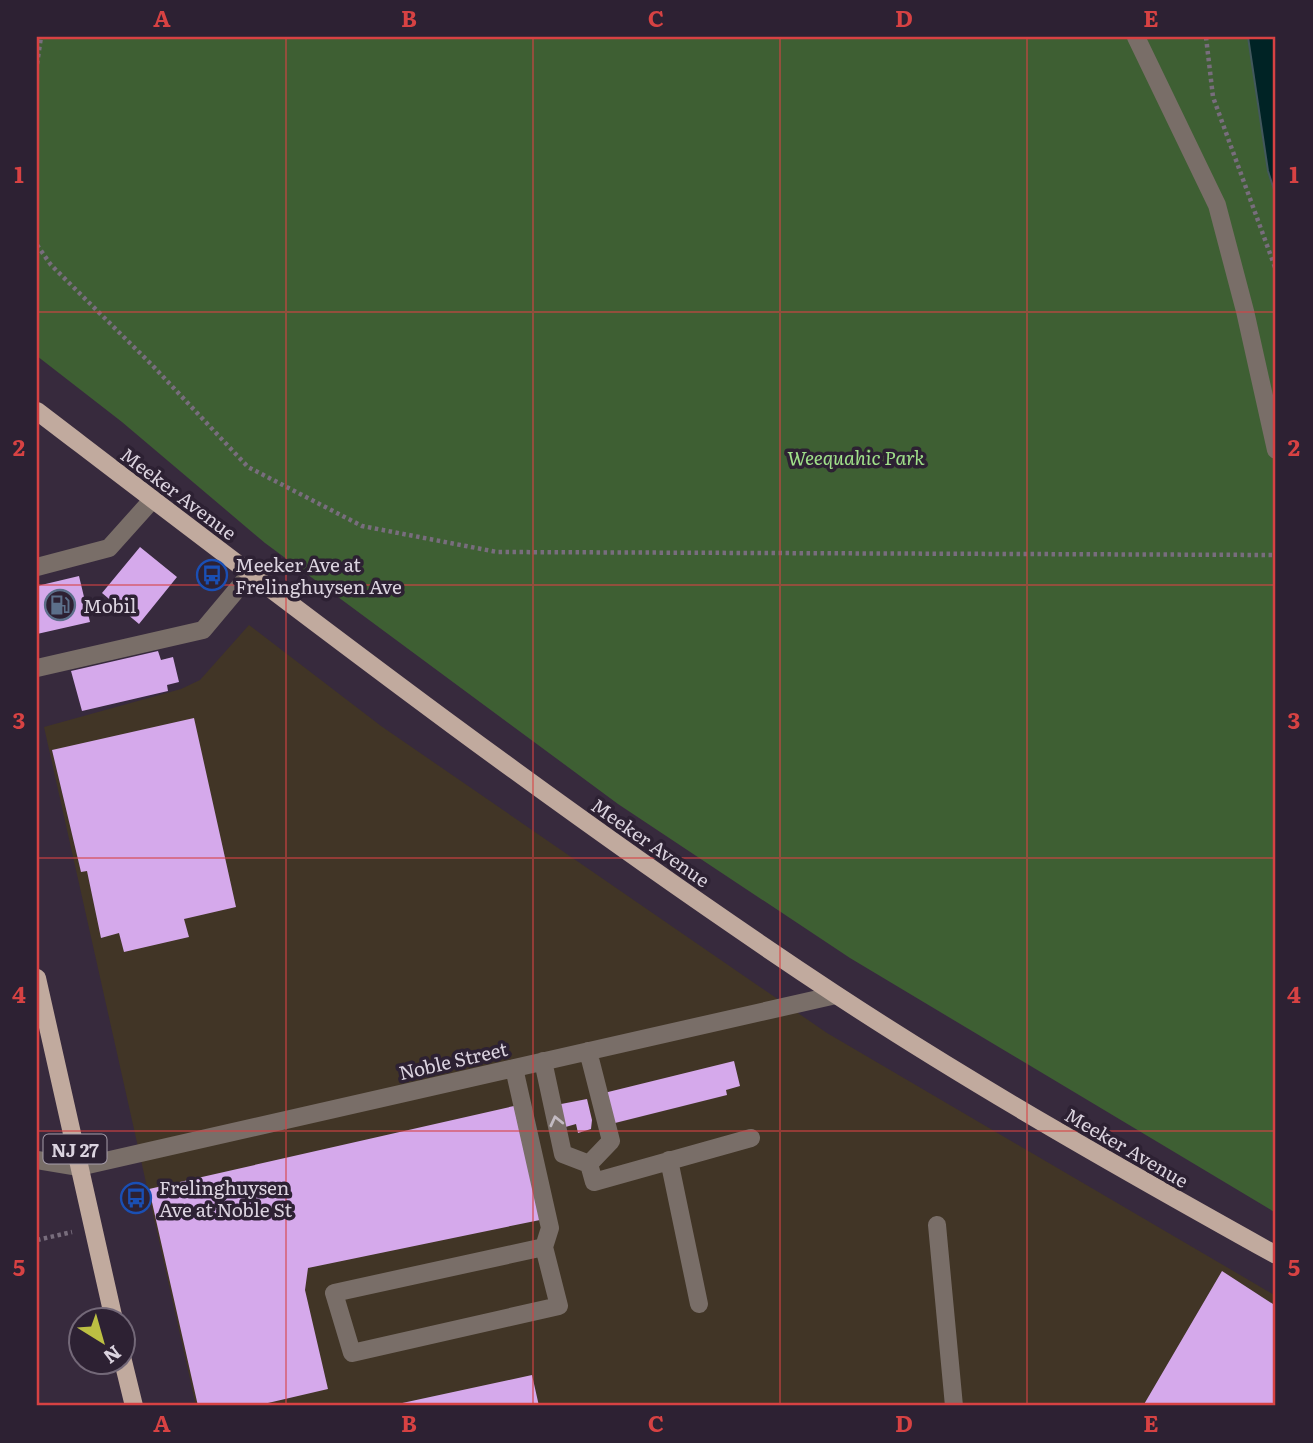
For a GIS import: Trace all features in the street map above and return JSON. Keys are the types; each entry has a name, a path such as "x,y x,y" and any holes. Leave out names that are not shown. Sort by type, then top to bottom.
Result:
{"main road":[{"name":"Meeker Avenue","path":"37,411 250,574 570,812 836,995 1074,1143 1276,1255"},
{"name":"NJ 27","path":"37,978 111,1306"},
{"path":"127,1376 134,1406"}],"street":[{"path":"1136,37 1217,205 1245,311 1276,450"},
{"path":"37,568 109,548 152,499"},
{"path":"37,668 204,630 250,574"},
{"name":"Noble Street","path":"79,1167 836,995"},
{"path":"588,1051 611,1141 589,1164"},
{"path":"543,1061 563,1154 589,1164"},
{"path":"513,1068 550,1228 544,1247 559,1306 352,1353 334,1293 544,1247"},
{"path":"589,1164 594,1182 751,1138"},
{"path":"37,1160 79,1167"},
{"path":"669,1160 699,1304"},
{"path":"937,1225 954,1406"}],"path":[{"path":"37,64 41,37"},
{"path":"1206,37 1213,97 1276,270"},
{"path":"37,245 51,265 152,365 248,467 362,526 497,552 1276,555"},
{"path":"37,1240 93,1227"}],"shaded area":[{"path":"1248,37 1276,37 1276,196 1268,171"},
{"path":"249,625 381,726 827,1033 1276,1296 1276,1406 196,1406 44,727 181,689 200,680"}],"green space":[{"name":"Weequahic Park","path":"37,37 1276,37 1276,1213 850,958 618,804 265,543 122,422 37,356"}],"building":[{"path":"140,547 177,577 139,624 102,593"},
{"path":"79,576 90,622 37,634 37,586"},
{"path":"158,651 161,660 173,657 179,682 167,685 168,691 82,711 71,671"},
{"path":"194,718 236,907 184,919 189,937 124,952 119,933 101,938 87,871 81,872 52,750"},
{"path":"734,1061 740,1086 726,1090 727,1095 611,1124 604,1093"},
{"path":"587,1099 592,1120 591,1129 578,1133 576,1124 562,1128 556,1105"},
{"path":"514,1106 540,1220 308,1268 305,1290 328,1389 255,1406 198,1406 149,1189"},
{"path":"1222,1271 1276,1306 1276,1406 1143,1406"},
{"path":"532,1375 539,1406 393,1406 393,1405"}],"place":[{"name":"Meeker Ave at Frelinghuysen Ave","path":"212,575"},
{"name":"Mobil","path":"60,605"},
{"name":"Frelinghuysen Ave at Noble St","path":"136,1198"}]}
